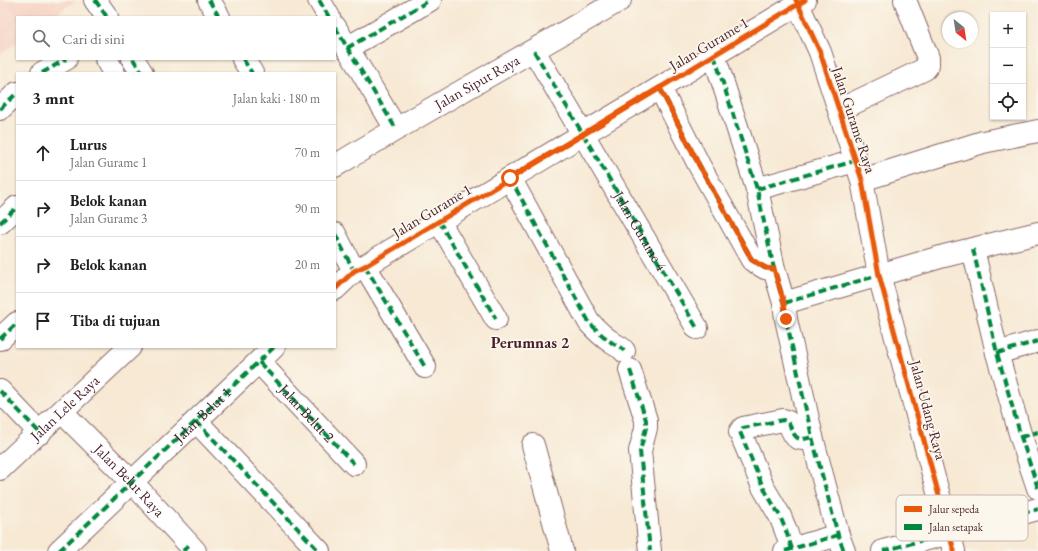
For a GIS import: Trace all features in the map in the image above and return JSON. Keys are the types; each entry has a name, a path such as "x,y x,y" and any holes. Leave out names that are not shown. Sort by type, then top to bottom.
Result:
{"street":[{"path":"95,0 106,16"},
{"path":"209,0 218,16"},
{"path":"319,0 328,16"},
{"name":"Jalan Siput Raya","path":"336,165 396,129 534,51 620,0"},
{"path":"839,110 925,70 928,66 928,58 905,0"},
{"name":"Jalan Gurame Raya","path":"800,1 820,52 858,171 879,275"},
{"name":"Jalan Gurame 1","path":"359,268 660,88 800,1"},
{"path":"347,48 422,2"},
{"path":"336,30 396,129"},
{"name":"Jalan Gurame 4","path":"534,51 697,328"},
{"path":"714,55 757,189 774,269 784,303 786,319 812,437 841,543 788,550 786,531 780,516 763,487 740,432 743,428 783,420 788,422 794,435 799,439 805,440 812,437"},
{"path":"44,72 64,60"},
{"path":"107,60 113,72"},
{"path":"134,60 141,72"},
{"path":"244,60 251,72"},
{"path":"660,88 699,165 752,260 766,268 774,269"},
{"path":"0,109 16,94"},
{"path":"757,189 858,171 1038,131"},
{"path":"510,178 589,322 614,344 620,347 627,360 646,420 646,428 640,451 650,551"},
{"path":"0,223 16,208"},
{"path":"439,221 496,319"},
{"path":"784,303 944,256 1038,233"},
{"path":"336,235 425,367"},
{"path":"973,249 998,354 1030,435 1038,488"},
{"path":"336,288 359,268"},
{"name":"Jalan Udang Raya","path":"879,275 939,495"},
{"path":"0,339 16,324"},
{"path":"998,354 1038,341"},
{"name":"Jalan Lele Raya","path":"0,469 129,348"},
{"name":"Jalan Belut 1","path":"59,551 273,348"},
{"name":"Jalan Belut 2","path":"259,362 354,464"},
{"path":"0,391 40,432"},
{"name":"Jalan Belut Raya","path":"62,412 132,482 189,549"},
{"path":"196,421 318,551"},
{"path":"532,445 562,551"},
{"path":"1028,513 1038,509"},
{"path":"883,551 952,542"}],"shaded area":[{"path":"0,0 76,0 53,16 16,16 16,43 0,55"}],"marked path":[{"path":"95,0 106,16"},
{"path":"209,0 218,16"},
{"path":"319,0 328,16"},
{"path":"347,48 430,0"},
{"path":"336,29 396,129"},
{"path":"534,51 697,328"},
{"path":"714,55 757,189 774,269 784,303 786,319 812,437 838,535 844,551"},
{"path":"44,72 64,60"},
{"path":"134,60 141,72"},
{"path":"244,60 251,72"},
{"path":"660,88 699,165 752,260 765,268 774,269"},
{"path":"0,109 16,94"},
{"path":"757,189 855,161"},
{"path":"510,178 589,322 604,337 624,351"},
{"path":"0,223 16,208"},
{"path":"439,221 496,319"},
{"path":"336,236 354,271"},
{"path":"973,249 997,353 1021,437 1038,488"},
{"path":"365,266 425,367"},
{"path":"784,303 879,275"},
{"path":"0,339 16,324"},
{"path":"997,353 1038,341"},
{"path":"59,551 273,348"},
{"path":"259,362 354,464"},
{"path":"630,370 646,420 646,428 640,451 650,551"},
{"path":"0,391 40,433"},
{"path":"792,549 780,516 763,487 740,432 743,428 783,420 788,422 796,437 802,439 812,437"},
{"path":"196,421 319,551"},
{"path":"1021,437 1038,432"},
{"path":"1028,512 1038,509"},
{"path":"785,551 838,535"},
{"path":"883,551 920,541"},
{"path":"183,551 189,545"}],"cycle path":[{"path":"796,0 820,52 862,180 879,275 939,495"},
{"path":"336,288 354,271 365,266 805,0"},
{"path":"951,541 954,551"}],"district":[{"name":"Perumnas 2","path":"530,342"}],"route":[{"path":"510,178 660,88 699,165 752,260 766,268 774,269 784,303 786,319"}]}
